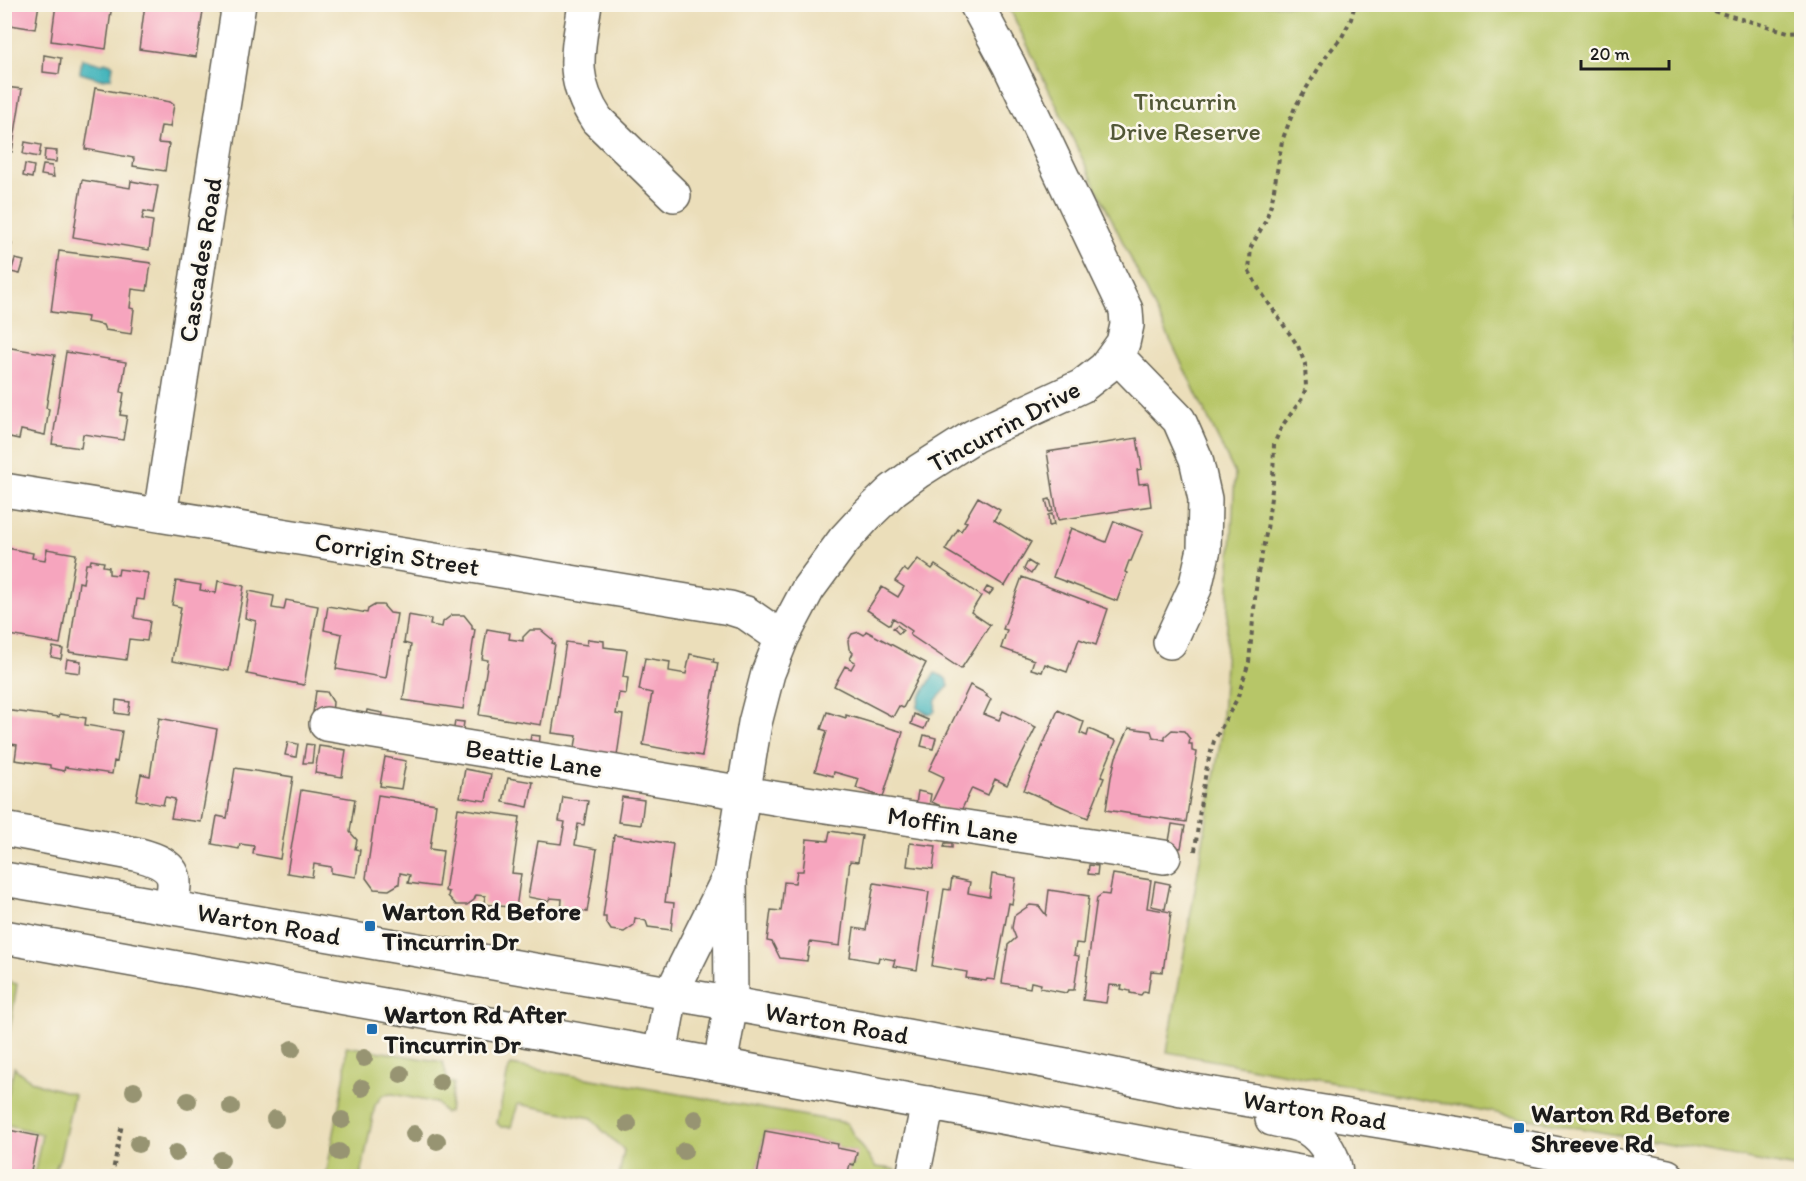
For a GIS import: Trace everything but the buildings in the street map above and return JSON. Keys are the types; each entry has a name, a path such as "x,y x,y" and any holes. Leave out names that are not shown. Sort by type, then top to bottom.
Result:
{"street":[{"name":"Cascades Road","path":"160,515 239,4"},
{"path":"585,4 577,55 581,92 597,120 674,195"},
{"name":"Tincurrin Drive","path":"720,1065 731,1004 730,874 742,793 768,673 782,638 808,589 844,540 894,490 928,464 974,436 1082,386 1105,368 1123,343 1127,325 1126,310 1010,65 976,4"},
{"path":"1115,354 1179,420 1196,459 1205,499 1204,549 1195,588 1170,642"},
{"name":"Corrigin Street","path":"4,490 730,608 746,613 782,638"},
{"name":"Beattie Lane","path":"326,724 742,793"},
{"name":"Moffin Lane","path":"742,793 1164,857"},
{"path":"4,829 156,859 166,865 175,882 171,907"},
{"name":"Tincurrin Drive","path":"660,1055 671,994 730,874"},
{"name":"Warton Road","path":"4,879 731,1004 1066,1065 1182,1089 1460,1134 1667,1176"},
{"path":"4,937 720,1065 1321,1176"},
{"path":"1182,1089 1235,1109 1307,1128 1323,1143 1336,1165 1336,1176"},
{"path":"913,1176 928,1103"}],"path":[{"path":"1164,857 1192,862 1207,766 1214,741 1237,699 1249,662 1257,578 1267,529 1273,482 1274,444 1282,426 1301,400 1306,388 1305,364 1298,346 1249,271 1251,247 1266,220 1272,201 1282,141 1295,107 1326,56 1342,37 1355,4"},
{"path":"1688,4 1788,32 1802,31"},
{"path":"112,1176 122,1124"}],"green space":[{"name":"Tincurrin Drive Reserve","path":"1008,5 1801,5 1801,1169 1167,1052 1221,737 1235,474"},
{"path":"4,981 17,984 5,1059"},
{"path":"346,1046 443,1062 448,1082 454,1083 449,1112 445,1113 436,1103 393,1094 383,1095 375,1105 361,1176 326,1176 345,1074"},
{"path":"511,1065 847,1123 856,1140 876,1167 893,1169 898,1172 897,1176 848,1174 850,1164 854,1165 856,1152 837,1148 837,1144 765,1131 757,1176 619,1176 624,1150 592,1118 518,1104 511,1127 501,1127 497,1123"},
{"path":"14,1067 35,1082 74,1094 60,1158 52,1176 34,1176 42,1134 5,1124 5,1108"}],"water":[{"path":"82,59 113,65 111,78 100,79 80,73"},
{"path":"935,673 944,677 949,686 936,700 935,711 928,714 917,708 920,697"}],"place":[{"name":"Warton Rd Before Tincurrin Dr","path":"370,926"},
{"name":"Warton Rd After Tincurrin Dr","path":"372,1029"},
{"name":"Warton Rd Before Shreeve Rd","path":"1519,1128"}]}
